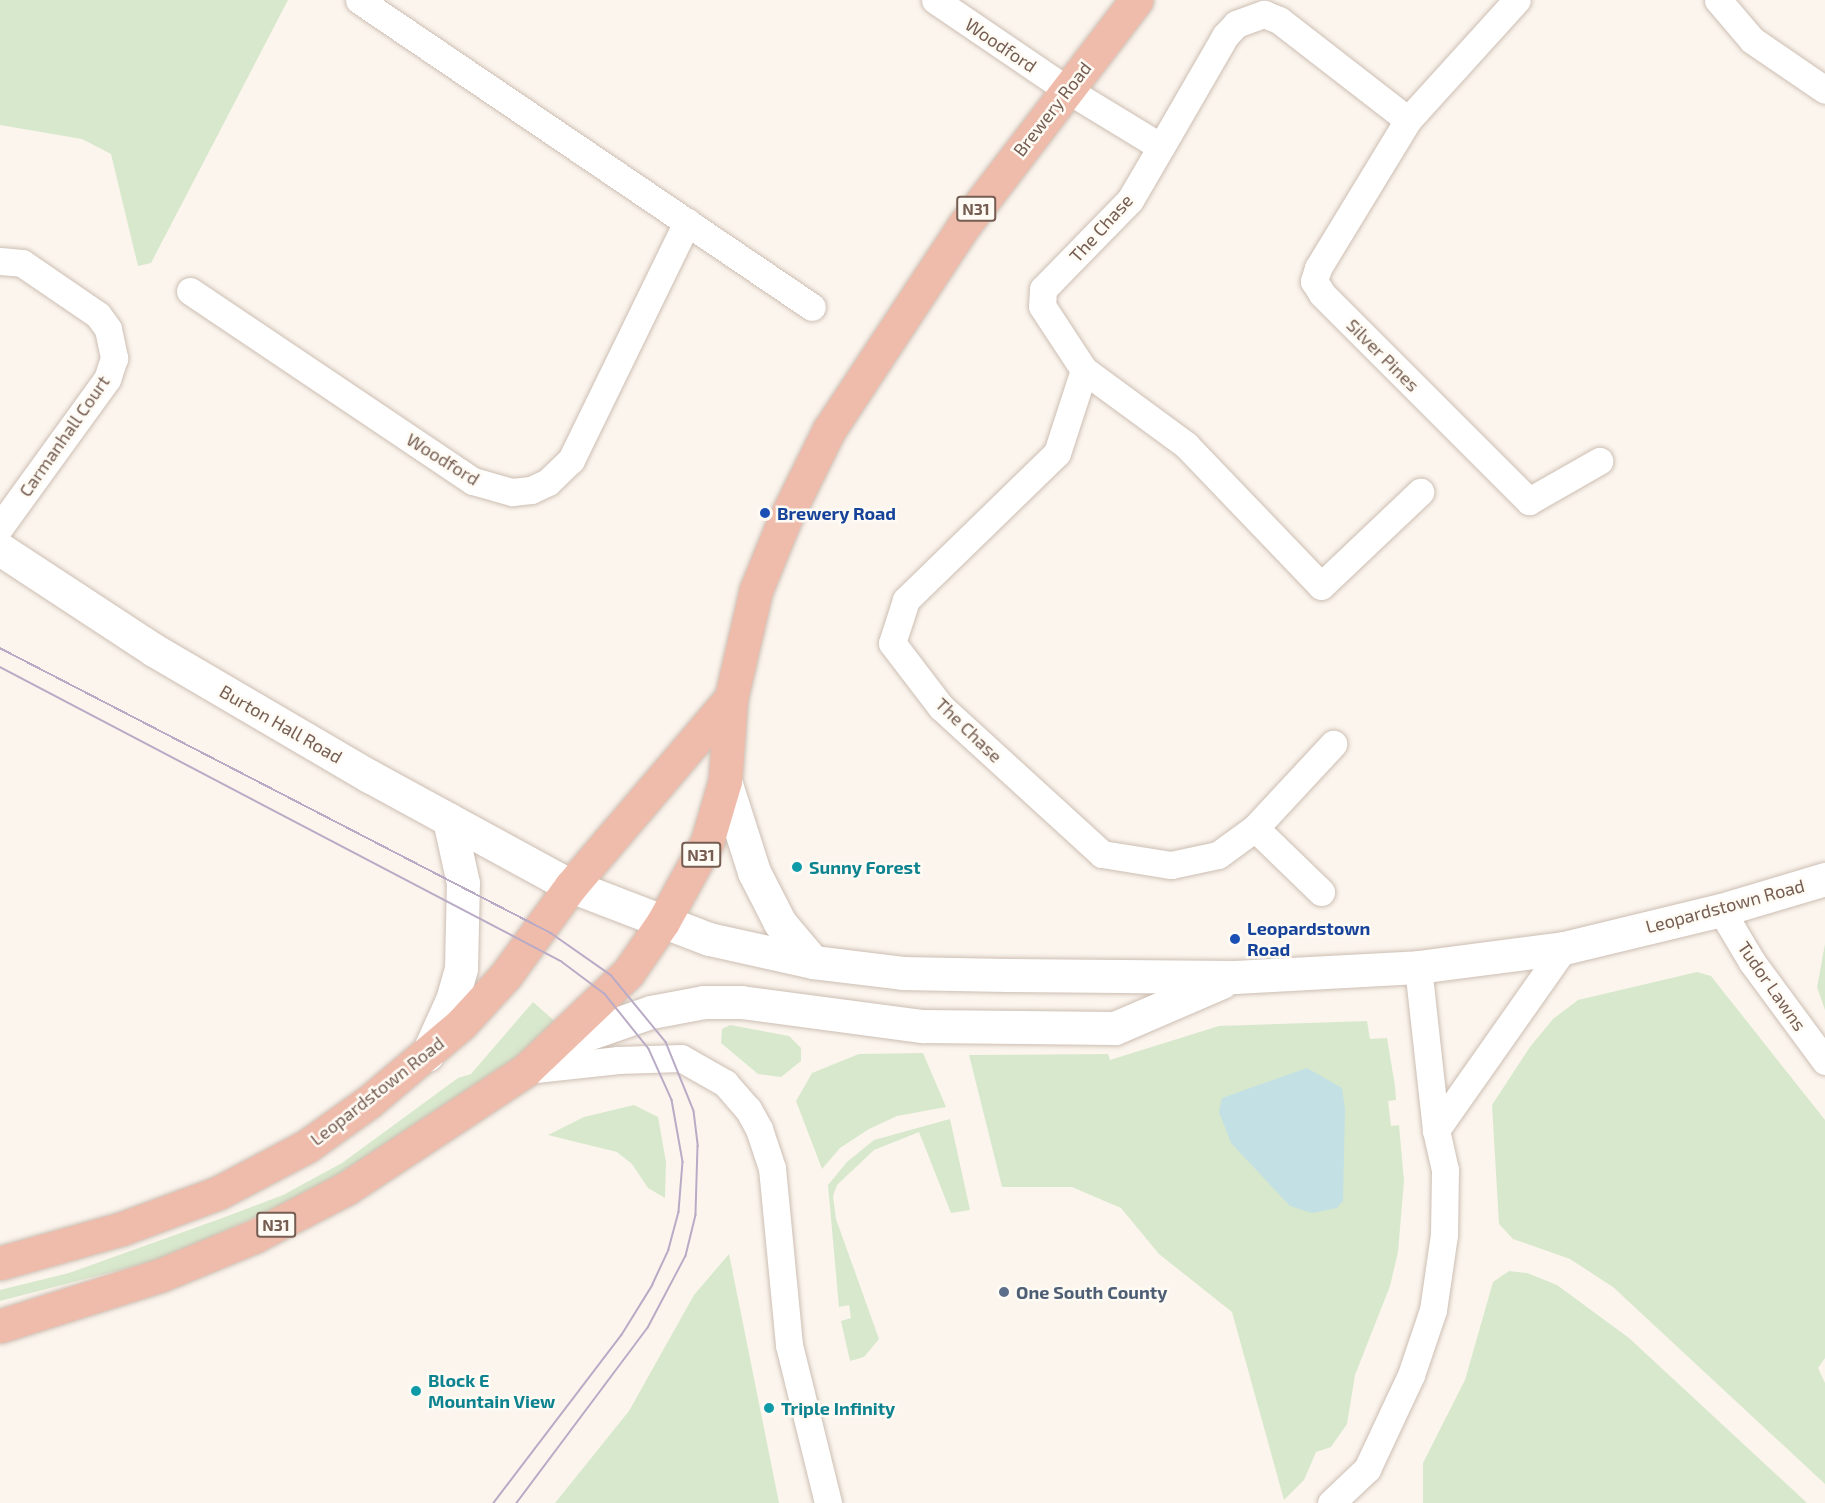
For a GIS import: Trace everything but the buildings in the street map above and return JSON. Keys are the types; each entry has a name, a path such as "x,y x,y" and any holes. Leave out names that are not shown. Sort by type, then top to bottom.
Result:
{"highway":[{"name":"Brewery Road","path":"663,922 707,842 725,781 731,698 756,590 784,521 829,430 965,224 1136,0"},
{"name":"Brewery Road","path":"571,886 731,698"},
{"name":"Leopardstown Road","path":"0,1263 121,1229 218,1193 307,1146 427,1054 506,975 571,886"},
{"name":"N31","path":"0,1326 161,1275 255,1236 368,1176 526,1070 556,1045 628,973 663,922"}],"main road":[{"name":"Burton Hall Road","path":"0,549 154,650 448,819 571,886"},
{"path":"725,781 754,872 780,923 813,962"},
{"path":"427,1054 452,1000 461,968 463,883 448,819"},
{"name":"Leopardstown Road","path":"571,886 663,922 734,946 813,962 903,973 1235,976 1418,966 1564,948 1721,910 1825,879"},
{"path":"556,1045 651,1012 704,1002 741,1002 922,1026 1115,1028 1235,976"}],"street":[{"path":"359,0 812,307"},
{"name":"Woodford","path":"935,0 1066,90"},
{"name":"Silver Pines","path":"1517,0 1431,90 1408,120 1318,268 1314,281 1322,294 1529,501 1599,461"},
{"path":"1718,0 1752,40 1825,90"},
{"path":"1066,90 1161,147 1225,36 1236,24 1264,14 1279,20 1408,120"},
{"name":"The Chase","path":"1161,147 1130,200 1043,289 1042,306 1084,370 1186,445 1321,586 1420,492"},
{"name":"Woodford","path":"190,291 473,481 512,492 531,490 548,482 571,460 687,222"},
{"name":"Carmanhall Court","path":"0,261 22,263 98,315 108,329 114,358 107,379 0,527"},
{"name":"The Chase","path":"1084,370 1057,453 906,600 892,643 942,707 1102,854 1171,865 1218,855 1255,828 1333,744"},
{"path":"1255,828 1321,892"},
{"name":"Tudor Lawns","path":"1721,910 1752,962 1825,1061"},
{"path":"1436,1130 1564,948"},
{"path":"1331,1503 1367,1469 1411,1375 1433,1310 1444,1235 1445,1181 1436,1130 1418,966"},
{"path":"526,1070 618,1060 681,1058 725,1083 748,1109 759,1129 772,1168 788,1337 828,1503"}],"green space":[{"path":"0,0 288,0 151,263 138,266 111,154 82,139 0,125"},
{"path":"1825,944 1825,1010 1817,987"},
{"path":"1697,972 1711,976 1825,1120 1825,1358 1818,1368 1825,1383 1825,1484 1613,1287 1570,1259 1513,1239 1499,1224 1492,1105 1530,1047 1553,1019 1578,1000"},
{"path":"533,1002 557,1023 478,1091 319,1188 166,1258 0,1301 0,1290 69,1273 225,1217 283,1195 342,1163 458,1078 471,1074"},
{"path":"1367,1021 1370,1039 1387,1038 1395,1086 1396,1100 1388,1101 1391,1126 1399,1125 1404,1181 1398,1252 1390,1286 1355,1375 1347,1424 1331,1447 1316,1452 1304,1480 1284,1500 1232,1312 1159,1254 1121,1208 1072,1187 1002,1187 969,1055 1108,1054 1110,1060 1219,1026"},
{"path":"730,1025 789,1036 801,1048 801,1061 781,1077 758,1074 721,1043 722,1029"},
{"path":"923,1053 946,1107 897,1116 869,1129 840,1148 822,1169 796,1101 812,1073 859,1054"},
{"path":"634,1105 658,1117 666,1162 665,1198 648,1188 632,1164 617,1152 548,1135 584,1117"},
{"path":"950,1119 970,1210 951,1213 919,1132 874,1150 837,1185 833,1196 836,1219 879,1339 864,1357 850,1361 841,1321 851,1318 849,1305 839,1307 828,1185 847,1162 874,1140"},
{"path":"729,1254 779,1503 555,1503 629,1411 694,1295"},
{"path":"1509,1271 1527,1273 1557,1285 1629,1338 1807,1503 1423,1503 1423,1463 1465,1380 1493,1282"}],"water":[{"path":"1307,1068 1342,1088 1345,1109 1343,1201 1337,1208 1312,1213 1290,1206 1231,1143 1219,1112 1222,1098"}],"tram line":[{"path":"0,648 551,933 611,975 666,1042 694,1111 698,1146 696,1215 686,1256 648,1328 517,1503"},
{"path":"0,667 561,961 605,994 649,1049 672,1100 683,1162 679,1212 669,1250 653,1285 622,1335 494,1503"}],"place":[{"name":"Brewery Road","path":"765,513"},
{"name":"Sunny Forest","path":"797,867"},
{"name":"Leopardstown Road","path":"1235,939"},
{"name":"One South County","path":"1004,1292"},
{"name":"Block E Mountain View","path":"416,1391"},
{"name":"Triple Infinity","path":"769,1408"}]}
